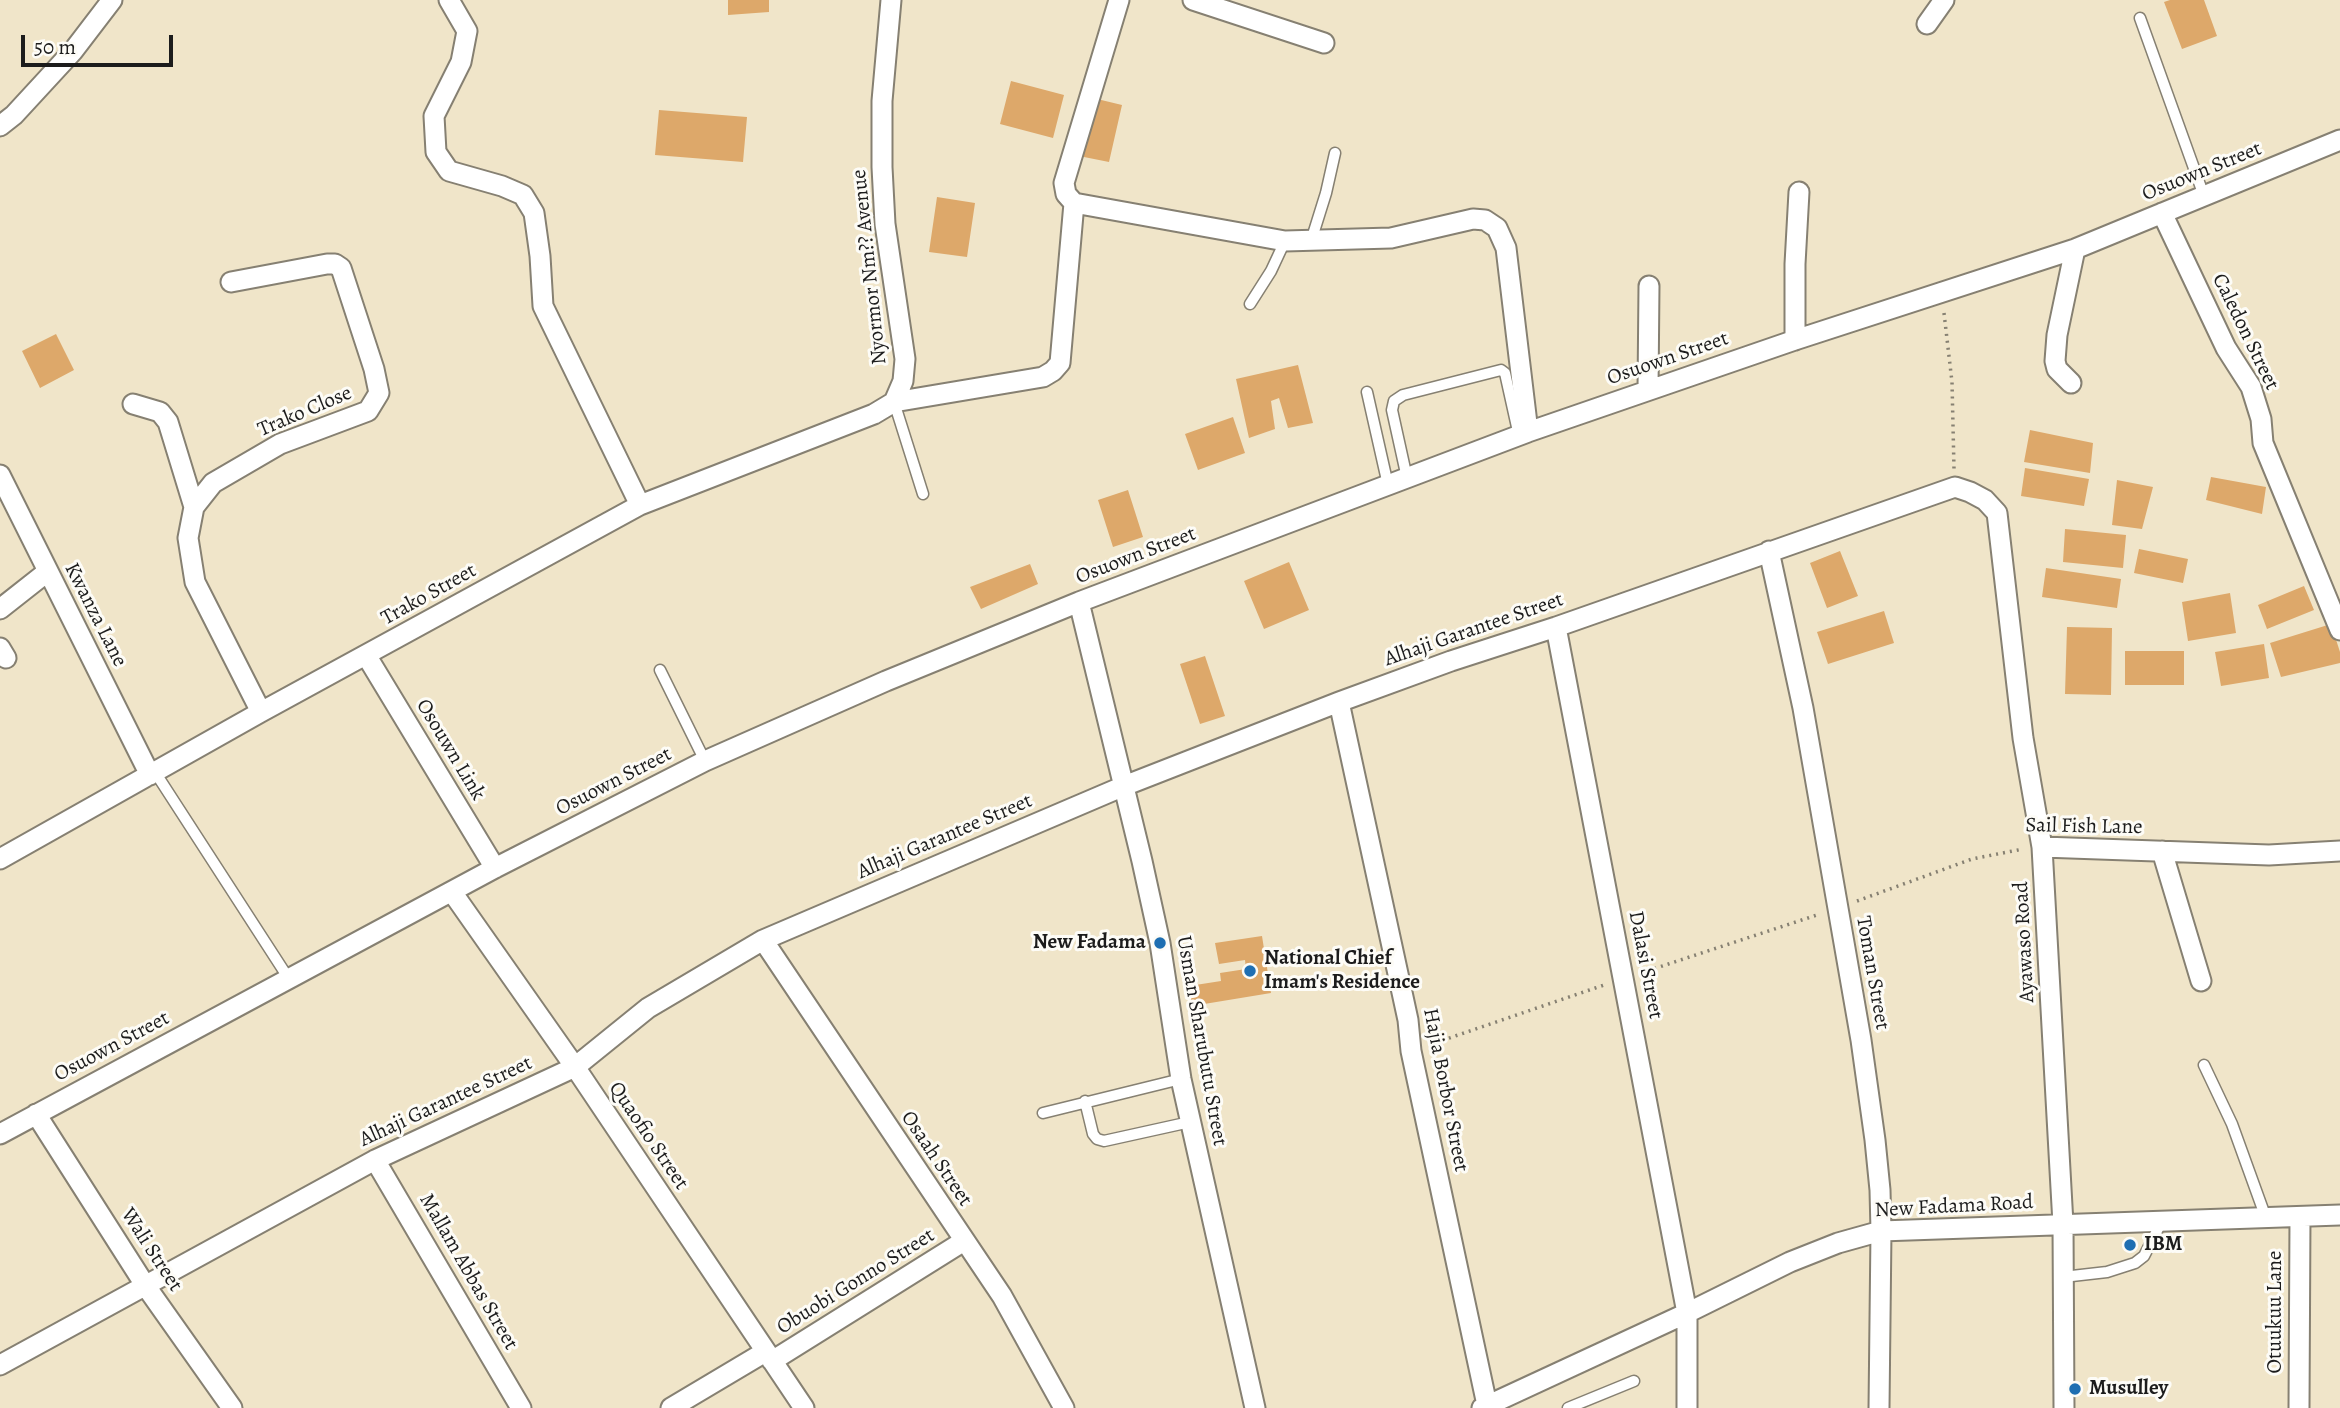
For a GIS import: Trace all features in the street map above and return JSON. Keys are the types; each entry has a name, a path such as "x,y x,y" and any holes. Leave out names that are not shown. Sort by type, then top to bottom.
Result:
{"street":[{"path":"0,126 14,115 73,51 112,0"},
{"path":"449,0 467,31 461,62 434,116 436,152 449,171 523,195 534,213 543,306 640,505"},
{"name":"Nyormor Nm?? Avenue","path":"891,0 882,101 882,167 885,224 905,359 903,381 894,402"},
{"name":"Trako Street","path":"0,859 261,712 640,505 874,414 894,402 1043,377 1053,371 1060,363 1074,203 1066,194 1064,183 1119,0"},
{"path":"1192,0 1324,43"},
{"path":"1927,24 1944,0"},
{"name":"Osuown Street","path":"0,1134 495,868 705,761 886,681 1079,602 1523,434 1648,389 2076,249 2340,140"},
{"path":"1795,340 1799,192"},
{"path":"1074,203 1284,241 1391,238 1473,219 1485,219 1497,228 1506,248 1523,434"},
{"name":"Caledon Street","path":"2162,213 2226,348 2251,387 2261,419 2263,443 2340,630"},
{"path":"2071,383 2057,369 2056,360 2057,335 2076,249"},
{"name":"Trako Close","path":"194,507 213,483 280,444 368,411 379,393 374,369 341,268 335,264 327,264 231,282"},
{"path":"1648,389 1649,286"},
{"path":"132,404 160,412 168,422 194,507 188,538 195,582 261,712"},
{"name":"Kwanza Lane","path":"0,475 152,774"},
{"name":"Alhaji Garantee Street","path":"0,1365 375,1160 575,1067 648,1008 763,940 1124,786 1339,702 1769,551 1962,490"},
{"name":"Ayawaso Road","path":"1962,490 1986,500 1997,513 2023,738 2042,847 2063,1224 2064,1408"},
{"name":"Toman Street","path":"1769,551 1803,708 1861,1040 1875,1140 1881,1231 1879,1408"},
{"path":"0,608 47,572"},
{"name":"Usman Sharubutu Street","path":"1079,602 1160,943 1181,1079 1255,1408"},
{"name":"Dalasi Street","path":"1556,626 1687,1313 1687,1408"},
{"name":"Osouwn Link","path":"366,655 495,868"},
{"name":"Hajia Borbor Street","path":"1339,702 1405,1006 1414,1065 1486,1407"},
{"name":"Sail Fish Lane","path":"2042,847 2270,855 2340,851"},
{"path":"2162,851 2201,981"},
{"name":"Quaofio Street","path":"452,892 575,1067 804,1408"},
{"name":"Osaah Street","path":"763,940 1002,1296 1065,1408"},
{"name":"Wali Street","path":"36,1114 145,1285 232,1408"},
{"name":"Mallam Abbas Street","path":"375,1160 521,1408"},
{"name":"New Fadama Road","path":"1486,1407 1790,1262 1881,1231 2340,1215"},
{"name":"Otuukuu Lane","path":"2299,1408 2300,1217"},
{"name":"Obuobi Gonno Street","path":"671,1408 768,1357 964,1241"}],"lane":[{"path":"2140,18 2204,196"},
{"path":"1311,242 1335,153"},
{"path":"1250,304 1271,271 1284,241"},
{"path":"1407,478 1392,410 1394,401 1403,395 1501,370 1505,373 1523,434"},
{"path":"1367,392 1388,485"},
{"path":"894,402 923,494"},
{"path":"660,670 705,761"},
{"path":"152,774 289,979"},
{"path":"2204,1065 2232,1124 2266,1218"},
{"path":"1043,1113 1181,1079"},
{"path":"1085,1101 1093,1135 1104,1141 1190,1122"},
{"path":"2063,1277 2106,1272 2135,1263 2144,1256 2162,1221"},
{"path":"1568,1408 1634,1381"}],"path":[{"path":"1942,293 1962,490"},
{"name":"Sail Fish Lane","path":"1838,908 1972,859 2011,850 2042,847"}],"building":[{"path":"728,0 769,0 769,12 728,15"},
{"path":"2204,0 2217,36 2182,49 2164,2"},
{"path":"1011,81 1064,95 1053,138 1000,124"},
{"path":"1093,98 1122,105 1109,162 1079,156"},
{"path":"659,110 747,117 743,162 655,155"},
{"path":"937,197 975,203 967,257 929,252"},
{"path":"56,334 74,370 40,388 22,351"},
{"path":"1298,365 1313,423 1288,428 1279,398 1271,401 1275,429 1249,438 1236,379"},
{"path":"1233,417 1245,453 1198,470 1185,434"},
{"path":"2030,430 2093,443 2090,473 2024,462"},
{"path":"2025,468 2089,479 2084,506 2021,496"},
{"path":"2211,477 2266,487 2262,514 2206,500"},
{"path":"2117,480 2153,487 2142,529 2112,525"},
{"path":"1128,490 1143,537 1113,547 1098,500"},
{"path":"2065,529 2126,535 2123,568 2063,562"},
{"path":"2139,549 2188,559 2183,583 2134,573"},
{"path":"1840,551 1858,596 1827,608 1810,563"},
{"path":"1289,562 1309,610 1264,629 1244,581"},
{"path":"1030,564 1038,584 981,609 970,587"},
{"path":"2046,568 2121,579 2117,608 2042,597"},
{"path":"2304,586 2314,610 2267,629 2258,605"},
{"path":"2230,593 2236,633 2188,641 2182,602"},
{"path":"1884,611 1894,643 1828,664 1817,632"},
{"path":"2331,624 2340,652 2340,663 2281,677 2270,643"},
{"path":"2067,627 2112,628 2111,695 2065,694"},
{"path":"2264,644 2269,678 2221,686 2215,652"},
{"path":"2125,651 2184,651 2184,685 2125,685"},
{"path":"1205,656 1225,716 1200,724 1180,664"},
{"name":"National Chief Imam's Residence","path":"1262,936 1271,993 1192,1006 1189,986 1221,981 1220,973 1246,969 1245,960 1219,964 1215,943"}],"place":[{"name":"New Fadama","path":"1160,943"},
{"name":"National Chief Imam's Residence","path":"1250,971"},
{"name":"IBM","path":"2130,1245"},
{"name":"Musulley","path":"2075,1389"}]}
